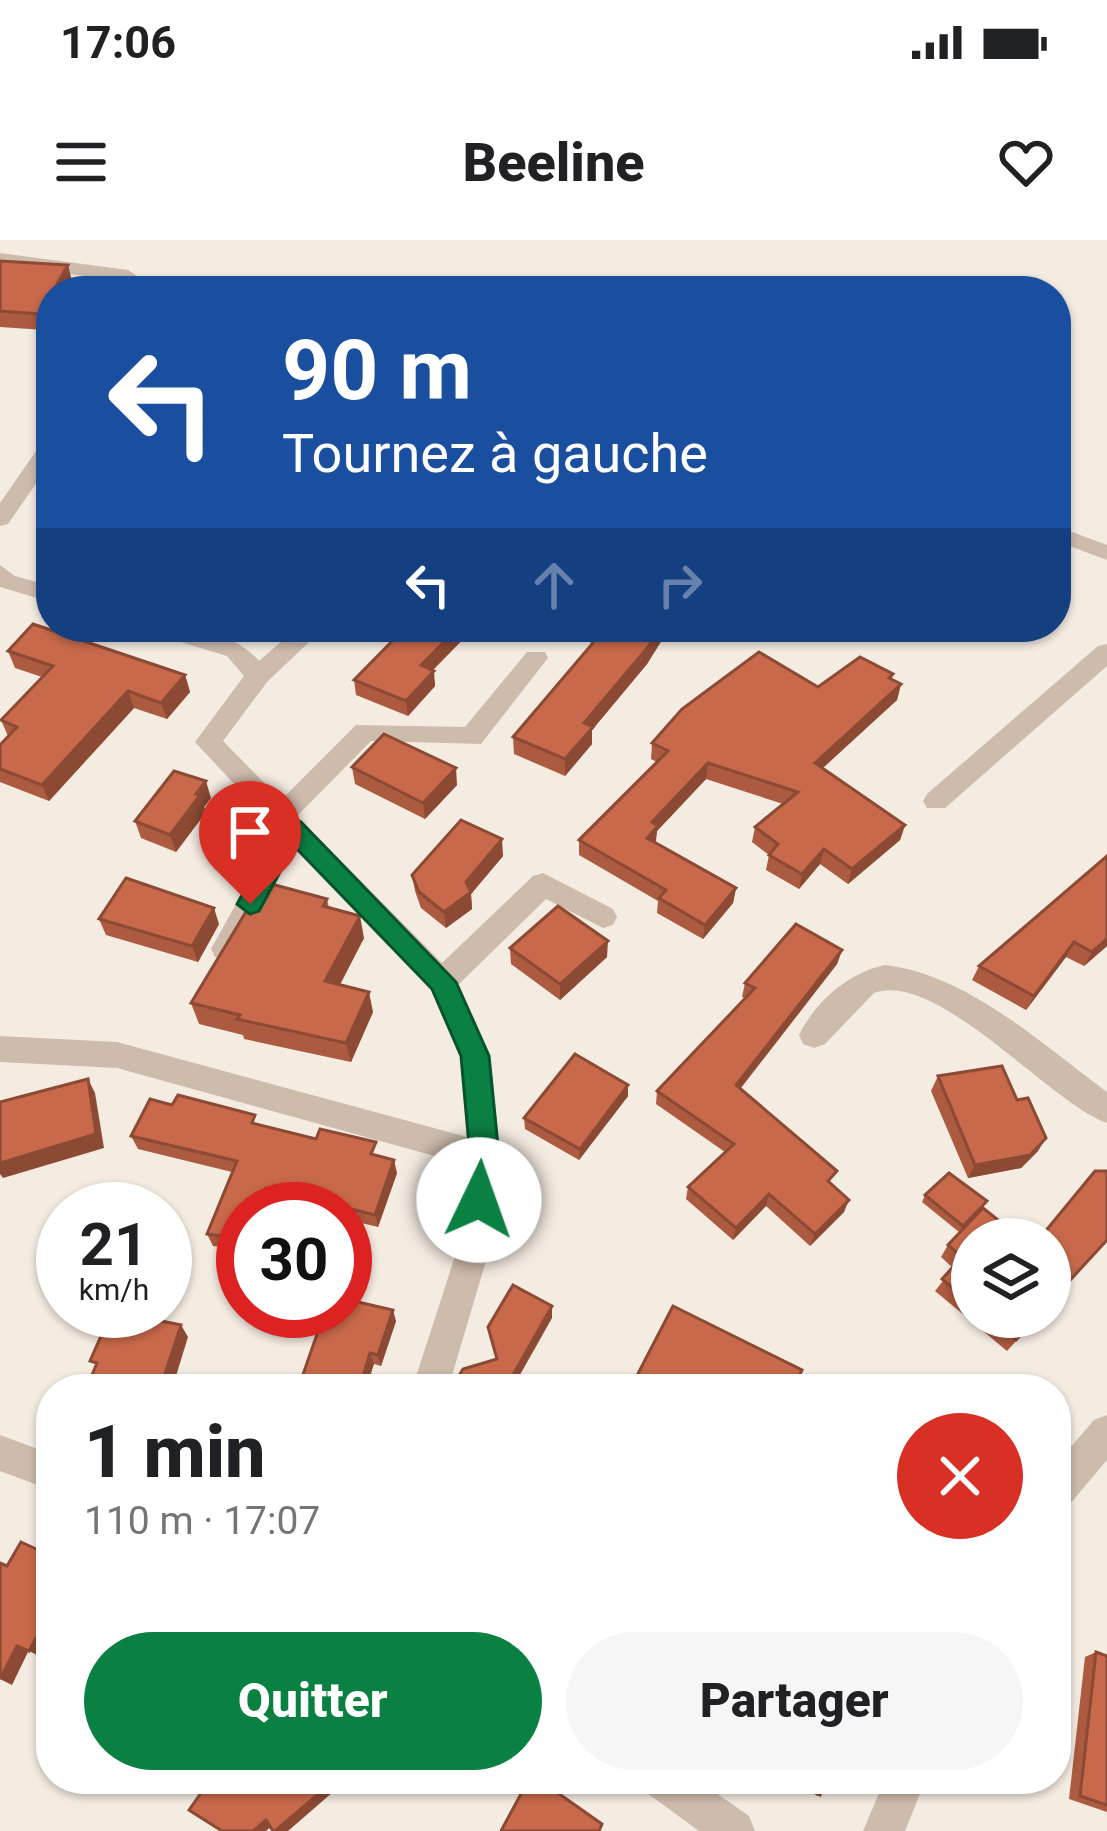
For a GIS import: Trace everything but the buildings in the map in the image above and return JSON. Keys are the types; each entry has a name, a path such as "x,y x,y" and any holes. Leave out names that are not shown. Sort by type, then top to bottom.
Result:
{"street":[{"path":"0,260 128,276"},
{"path":"0,519 36,467"},
{"path":"1071,539 1107,553"},
{"path":"0,573 7,581 36,590"},
{"path":"210,642 236,650 258,676"},
{"path":"296,642 258,676 208,742 442,982 475,1056 484,1156 475,1244 435,1374"},
{"path":"936,801 1107,652"},
{"path":"209,979 286,822 365,731 472,737 536,658"},
{"path":"442,982 543,884 603,916"},
{"path":"814,1035 860,986 887,976 942,992 1107,1110"},
{"path":"0,1049 117,1055 484,1156"},
{"path":"1071,1475 1107,1433"},
{"path":"0,1453 36,1466"},
{"path":"682,1794 734,1831"},
{"path":"884,1831 900,1794"}],"route":[{"path":"250,904 292,828 442,982 475,1056 484,1156 479,1200"}]}
